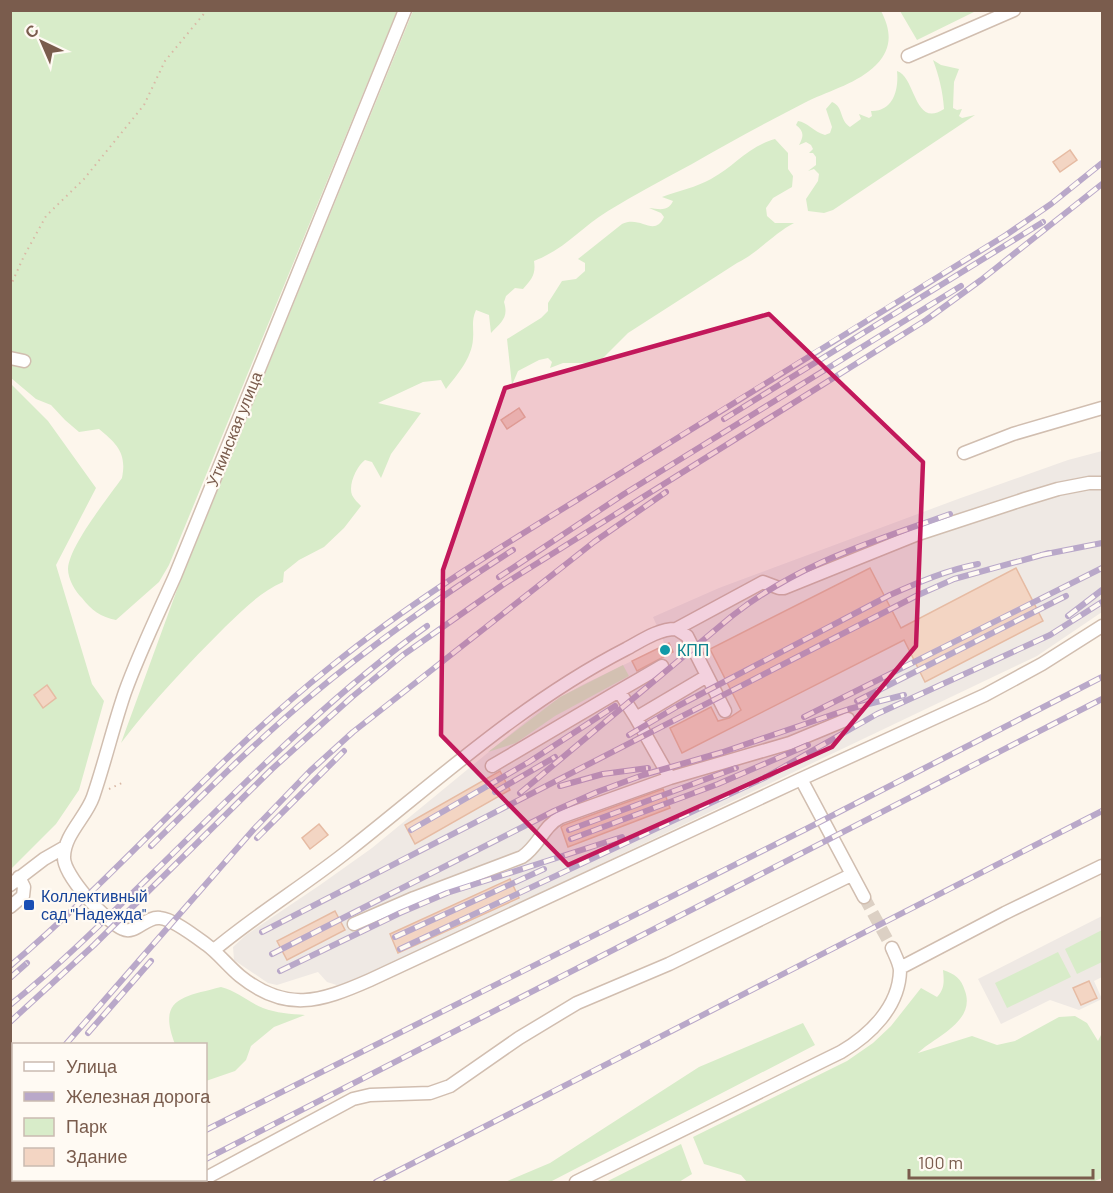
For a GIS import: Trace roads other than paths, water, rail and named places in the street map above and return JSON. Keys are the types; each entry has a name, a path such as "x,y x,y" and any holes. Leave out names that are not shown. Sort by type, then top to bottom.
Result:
{"street":[{"name":"Уткинская улица","path":"65,847 89,807 140,653 184,553 405,10"},
{"path":"908,56 1014,10"},
{"path":"10,358 24,361"},
{"path":"964,453 1013,434 1102,408"},
{"path":"214,951 252,920 342,856 438,777 534,703 601,662 659,632 676,628 763,582 784,588 918,534 1058,489 1102,483"},
{"path":"65,847 63,860 77,885 99,910 123,929 130,930 153,918 166,919 214,951 241,976 268,994 302,1002 325,998 381,975 984,695 1052,658 1102,626"},
{"path":"676,628 687,636 725,711"},
{"path":"492,766 662,666"},
{"path":"636,718 707,676"},
{"path":"619,691 670,778"},
{"path":"354,924 522,856 532,849 547,826 561,817 670,778 790,743 848,719"},
{"path":"801,779 864,897"},
{"path":"10,907 23,896 24,887 15,881 65,847"},
{"path":"900,968 1102,866"},
{"path":"207,1177 353,1099 370,1095 430,1093 450,1086 548,1019 577,1003 669,964 851,875"},
{"path":"576,1182 841,1052 861,1040 876,1025 897,989 900,968 892,948"}],"tunnel":[{"path":"864,897 892,948"}],"railway":[{"path":"10,966 91,893 207,777 287,703 400,614 511,541 1006,235 1051,204 1102,163"},
{"path":"10,1022 94,945 272,769 403,655 504,584 926,320 981,280 1102,184"},
{"path":"724,419 1043,222"},
{"path":"499,577 624,494 961,286"},
{"path":"67,1043 254,829 310,771 353,732 594,542 666,492"},
{"path":"520,793 732,616 757,598 783,582 837,556 950,514"},
{"path":"1041,555 1102,543"},
{"path":"151,846 250,750 336,675 410,619 513,550"},
{"path":"262,932 916,596 954,579 1049,553"},
{"path":"629,735 678,706 890,595 944,573 978,564"},
{"path":"804,717 1102,568"},
{"path":"1068,616 1102,590"},
{"path":"857,701 1066,596"},
{"path":"400,949 766,777 877,714 1050,635 1102,602"},
{"path":"10,1005 84,940 320,713 427,626"},
{"path":"207,1129 806,829 1102,677"},
{"path":"272,954 554,811 597,792 849,709 904,695"},
{"path":"207,1158 1102,699"},
{"path":"411,830 529,762 615,706"},
{"path":"571,839 718,784 808,745"},
{"path":"257,838 344,751"},
{"path":"495,792 555,757"},
{"path":"560,786 603,774 648,768"},
{"path":"569,830 736,768"},
{"path":"376,1182 1102,811"},
{"path":"280,971 447,893 622,837"},
{"path":"395,937 544,869"},
{"path":"88,1033 151,961"},
{"path":"10,978 27,963"}],"place":[{"name":"КПП","path":"665,650"},
{"name":"Коллективный сад \"Надежда\"","path":"29,905"}]}
